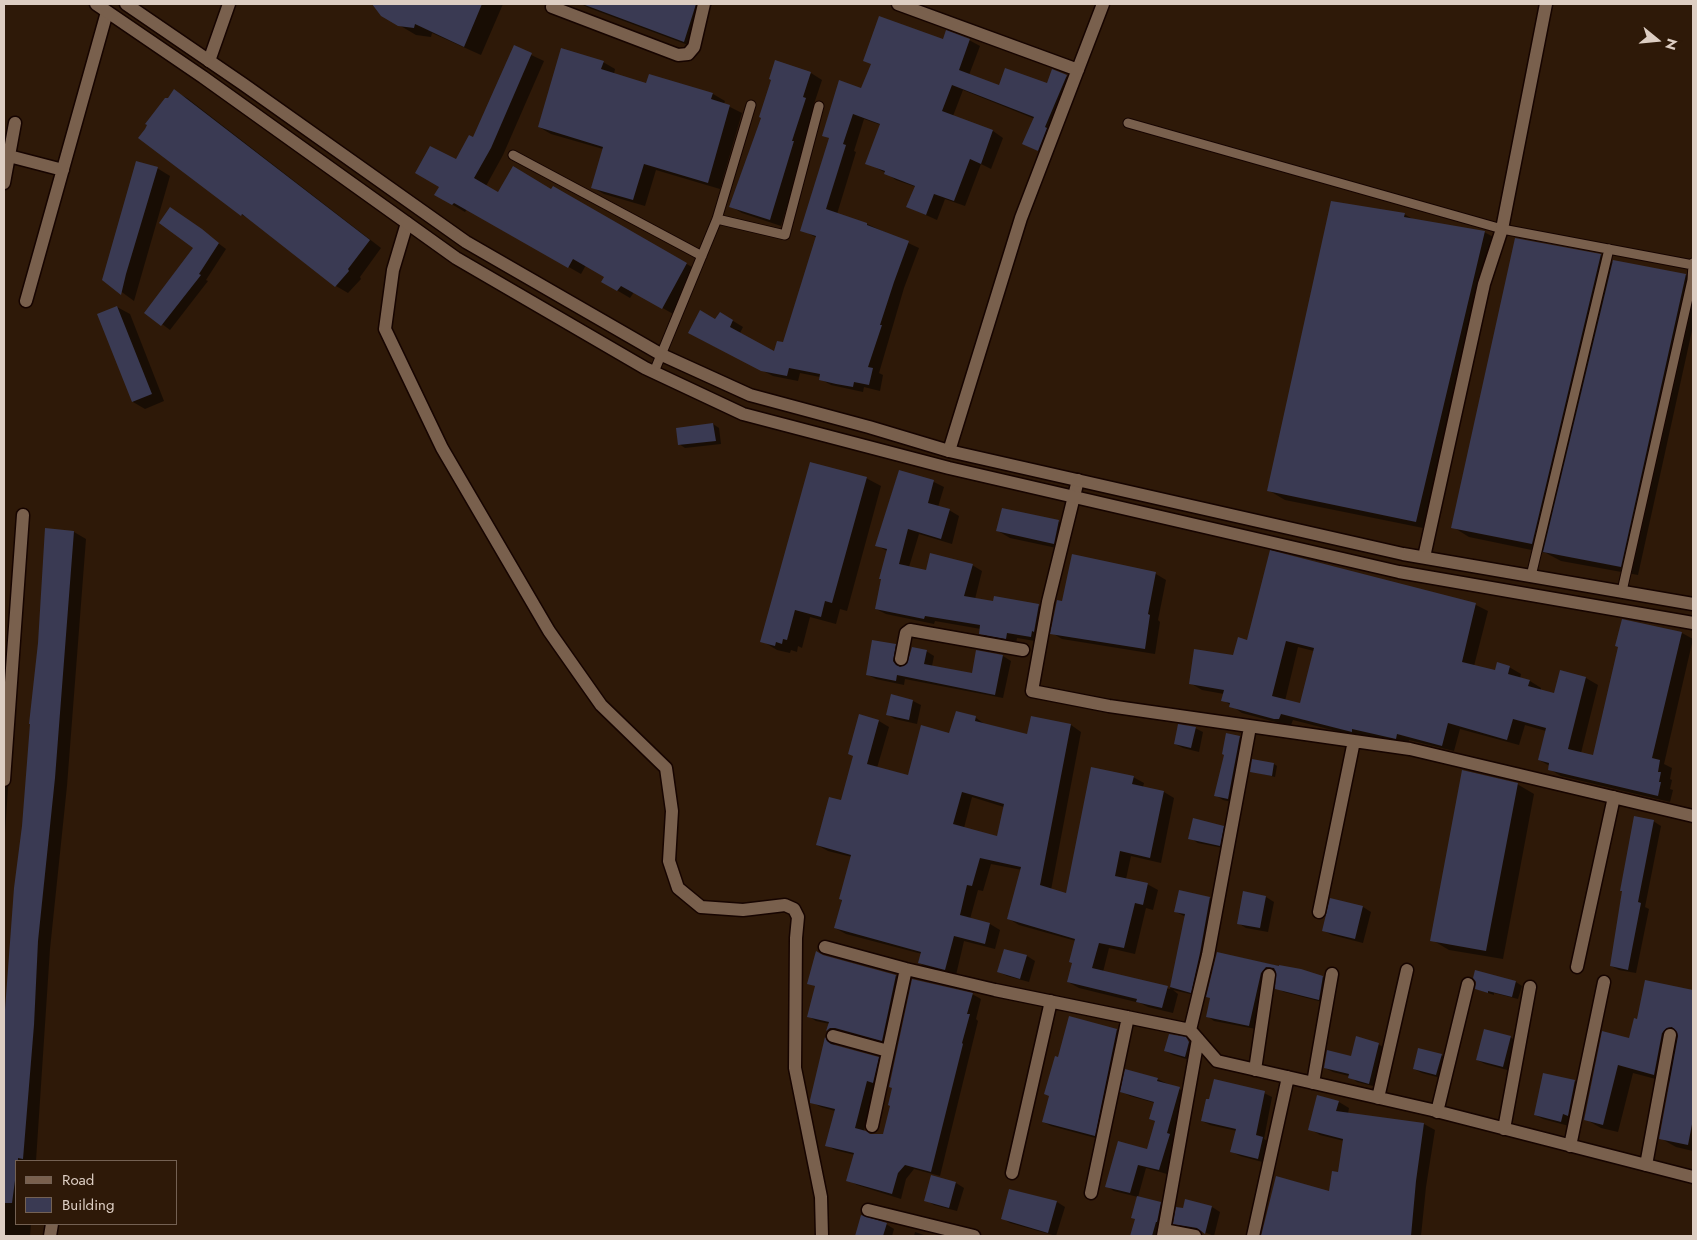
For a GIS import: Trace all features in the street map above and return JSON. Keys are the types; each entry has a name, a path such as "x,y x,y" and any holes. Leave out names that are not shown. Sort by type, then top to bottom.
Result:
{"street":[{"path":"96,4 456,258 654,372 743,414 949,468 1400,572 1693,623"},
{"path":"126,4 466,242 662,355 750,396 869,427 949,451 1424,557 1693,604"},
{"path":"202,77 229,4"},
{"path":"552,7 678,55 688,54 694,47 704,4"},
{"path":"898,4 1078,70"},
{"path":"949,451 1021,218 1103,4"},
{"path":"1424,557 1484,284 1502,229 1546,4"},
{"path":"26,302 107,12"},
{"path":"4,183 15,123"},
{"path":"9,156 63,170"},
{"path":"407,223 393,270 385,329 442,448 549,631 601,705 666,768 672,811 669,861 678,888 702,907 743,910 785,905 794,909 798,917 796,938 795,1068 821,1197 822,1236"},
{"path":"1078,480 1048,602 1032,651 1032,691 1109,706 1410,749 1693,816"},
{"path":"4,780 23,515"},
{"path":"901,659 906,633 910,630 1032,651"},
{"path":"1195,1236 1164,1233 1194,1034 1250,727"},
{"path":"1319,912 1354,741"},
{"path":"1577,968 1614,797"},
{"path":"825,947 906,969 1051,1002 1128,1017 1194,1034 1217,1061 1437,1112 1693,1177"},
{"path":"872,1126 906,969"},
{"path":"1378,1098 1407,970"},
{"path":"1313,1083 1332,974"},
{"path":"1255,1070 1270,975"},
{"path":"1570,1146 1604,982"},
{"path":"1437,1112 1468,984"},
{"path":"1504,1129 1530,987"},
{"path":"1012,1172 1051,1002"},
{"path":"1090,1193 1128,1017"},
{"path":"1646,1165 1670,1035"},
{"path":"833,1036 888,1051"},
{"path":"1253,1236 1288,1077"},
{"path":"868,1210 974,1236"}],"lane":[{"path":"654,372 717,219 751,105"},
{"path":"717,219 784,235 819,106"},
{"path":"1128,123 1502,229 1693,264 1692,280 1622,591"},
{"path":"513,155 702,256"},
{"path":"1531,576 1609,249"}],"building":[{"path":"372,4 482,4 464,47 415,24 414,28 398,26 381,16"},
{"path":"585,4 696,4 684,42"},
{"path":"879,16 943,39 946,30 970,39 959,70 999,85 1005,68 1047,83 1052,69 1067,75 1045,127 1047,128 1038,151 1022,144 1034,117 952,85 942,111 993,130 981,164 970,159 954,201 934,194 926,215 906,207 915,186 884,174 885,171 865,164 880,124 853,114 843,144 846,145 826,209 867,223 867,225 909,241 880,325 882,325 868,367 873,368 869,385 854,382 853,387 836,384 819,380 820,374 789,368 787,376 761,371 688,333 700,310 715,319 720,312 733,320 730,327 774,351 777,341 783,342 816,236 800,231 829,138 822,136 839,80 861,88 871,64 863,61"},
{"path":"514,45 532,53 491,148 474,178 498,192 513,166 551,189 553,186 687,263 662,309 621,286 617,291 601,282 604,277 573,259 568,268 454,203 452,205 434,195 439,187 415,173 430,146 456,159 469,135 473,137"},
{"path":"561,48 604,61 601,69 646,83 649,74 713,93 711,99 730,105 708,183 644,164 633,200 591,188 603,147 538,127"},
{"path":"775,60 811,72 803,97 806,98 770,220 729,207 761,118 759,117 771,80 769,79"},
{"path":"174,89 370,240 348,269 349,271 335,287 242,214 241,216 138,138 147,125 145,124"},
{"path":"136,161 158,167 121,295 102,280"},
{"path":"1331,201 1405,213 1404,217 1485,231 1416,522 1267,491"},
{"path":"170,207 219,243 199,274 201,275 161,326 144,313 193,248 159,223"},
{"path":"1515,238 1601,254 1532,544 1451,528"},
{"path":"1613,260 1686,274 1621,567 1543,552"},
{"path":"117,306 152,394 132,402 97,314"},
{"path":"713,423 716,441 678,445 676,428"},
{"path":"810,462 867,477 832,603 825,601 821,617 795,610 787,640 783,639 782,644 776,642 775,646 760,642"},
{"path":"899,470 934,480 928,503 950,509 941,539 908,529 899,564 926,570 930,553 973,564 964,596 993,601 994,596 1039,604 1034,632 1032,631 1031,637 1007,633 1006,639 979,634 980,625 925,616 924,619 875,609 881,579 879,579 887,549 875,546"},
{"path":"1002,508 1059,520 1054,544 996,531"},
{"path":"45,528 74,531 55,778 38,941 34,1025 23,1159 18,1158 18,1160 15,1160 12,1203 4,1203 4,1023 14,888 22,826 29,724 38,643"},
{"path":"1270,550 1476,603 1462,662 1495,670 1497,662 1510,666 1508,674 1530,680 1528,686 1554,693 1560,670 1586,677 1568,749 1593,755 1618,647 1615,646 1622,619 1682,632 1652,758 1660,760 1658,772 1661,772 1659,782 1661,782 1658,796 1548,770 1549,763 1538,760 1546,728 1513,719 1507,740 1448,723 1442,746 1397,734 1396,739 1352,729 1352,732 1281,714 1279,719 1274,719 1229,707 1230,703 1221,701 1224,690 1189,684 1194,649 1233,655 1238,637 1247,640","holes":["1286,641 1314,648 1300,703 1272,696"]},
{"path":"1072,554 1156,572 1148,614 1150,615 1145,649 1050,634 1057,600 1062,601"},
{"path":"872,640 896,644 893,661 900,667 907,664 912,647 927,650 924,664 972,673 976,650 1003,655 995,695 897,675 896,681 866,675"},
{"path":"891,694 913,700 909,720 886,715"},
{"path":"956,711 976,716 975,721 1027,734 1031,716 1071,724 1040,885 1066,893 1091,767 1134,776 1132,784 1164,791 1150,858 1120,851 1115,876 1148,883 1143,905 1135,903 1124,948 1099,943 1092,968 1168,986 1162,1008 1136,1002 1137,999 1067,982 1072,963 1069,962 1075,939 1007,919 1021,867 980,858 972,886 967,885 960,915 990,923 985,944 954,936 945,970 918,963 921,952 834,928 842,900 839,899 851,855 816,845 829,797 841,800 853,756 848,754 859,714 879,720 867,764 908,775 921,725 949,733","holes":["962,792 1004,804 997,836 953,824"]},
{"path":"1178,724 1196,727 1191,748 1174,744"},
{"path":"1226,733 1240,736 1228,799 1214,796 1224,755 1222,754"},
{"path":"1252,759 1274,763 1272,776 1250,772"},
{"path":"1462,770 1518,783 1486,951 1430,941"},
{"path":"1634,816 1654,820 1638,902 1641,903 1628,970 1610,966 1622,891 1620,891"},
{"path":"1193,818 1224,826 1220,846 1188,839"},
{"path":"1179,890 1210,897 1191,993 1170,987 1185,914 1174,912"},
{"path":"1243,891 1266,896 1260,928 1237,924"},
{"path":"1330,898 1363,906 1355,939 1322,931"},
{"path":"1004,949 1027,955 1020,979 997,972"},
{"path":"816,951 823,955 896,975 882,1041 835,1028 830,1028 826,1031 829,1022 807,1017 815,986 807,984"},
{"path":"1217,952 1301,969 1323,976 1319,1000 1275,989 1276,972 1274,968 1266,967 1261,973 1249,1026 1206,1017 1210,998 1206,997"},
{"path":"1475,970 1516,981 1512,997 1475,989 1476,982 1473,978"},
{"path":"912,979 973,993 967,1014 970,1014 963,1044 931,1172 905,1165 898,1173 892,1194 846,1181 854,1153 825,1146 835,1109 810,1103 810,1100 825,1037 831,1044 879,1057 873,1083 867,1081 855,1128 870,1134 883,1134 890,1106 888,1105 892,1088 889,1087"},
{"path":"1645,980 1693,990 1693,1119 1688,1145 1659,1139 1678,1036 1672,1027 1667,1028 1662,1033 1654,1075 1618,1065 1603,1125 1584,1120 1602,1031 1629,1038 1634,1018 1637,1019"},
{"path":"1069,1016 1117,1029 1095,1136 1042,1122 1049,1096 1044,1094 1055,1056 1058,1057"},
{"path":"1484,1029 1511,1036 1503,1067 1476,1060"},
{"path":"1169,1034 1186,1037 1189,1042 1185,1057 1164,1051"},
{"path":"1356,1036 1379,1043 1369,1084 1348,1078 1349,1074 1324,1068 1327,1050 1351,1056"},
{"path":"1418,1048 1442,1054 1436,1075 1413,1069"},
{"path":"1125,1069 1158,1078 1157,1081 1180,1087 1167,1133 1170,1134 1159,1170 1138,1165 1130,1193 1105,1187 1118,1141 1147,1149 1155,1121 1149,1119 1154,1102 1120,1092"},
{"path":"1543,1073 1575,1080 1568,1116 1563,1114 1561,1122 1534,1115"},
{"path":"1214,1079 1265,1091 1256,1135 1263,1137 1258,1159 1230,1152 1236,1129 1201,1121 1206,1099 1209,1099"},
{"path":"1317,1095 1339,1101 1336,1111 1424,1123 1411,1236 1261,1236 1276,1176 1329,1191 1332,1171 1338,1172 1343,1139 1308,1130"},
{"path":"931,1175 956,1182 949,1208 924,1201"},
{"path":"1009,1189 1057,1201 1048,1233 1001,1219"},
{"path":"1137,1196 1161,1202 1152,1236 1130,1236 1135,1219 1131,1218"},
{"path":"1185,1199 1212,1206 1205,1234 1197,1228 1173,1224 1176,1207 1183,1208"},
{"path":"861,1215 887,1223 883,1236 855,1236"}]}
